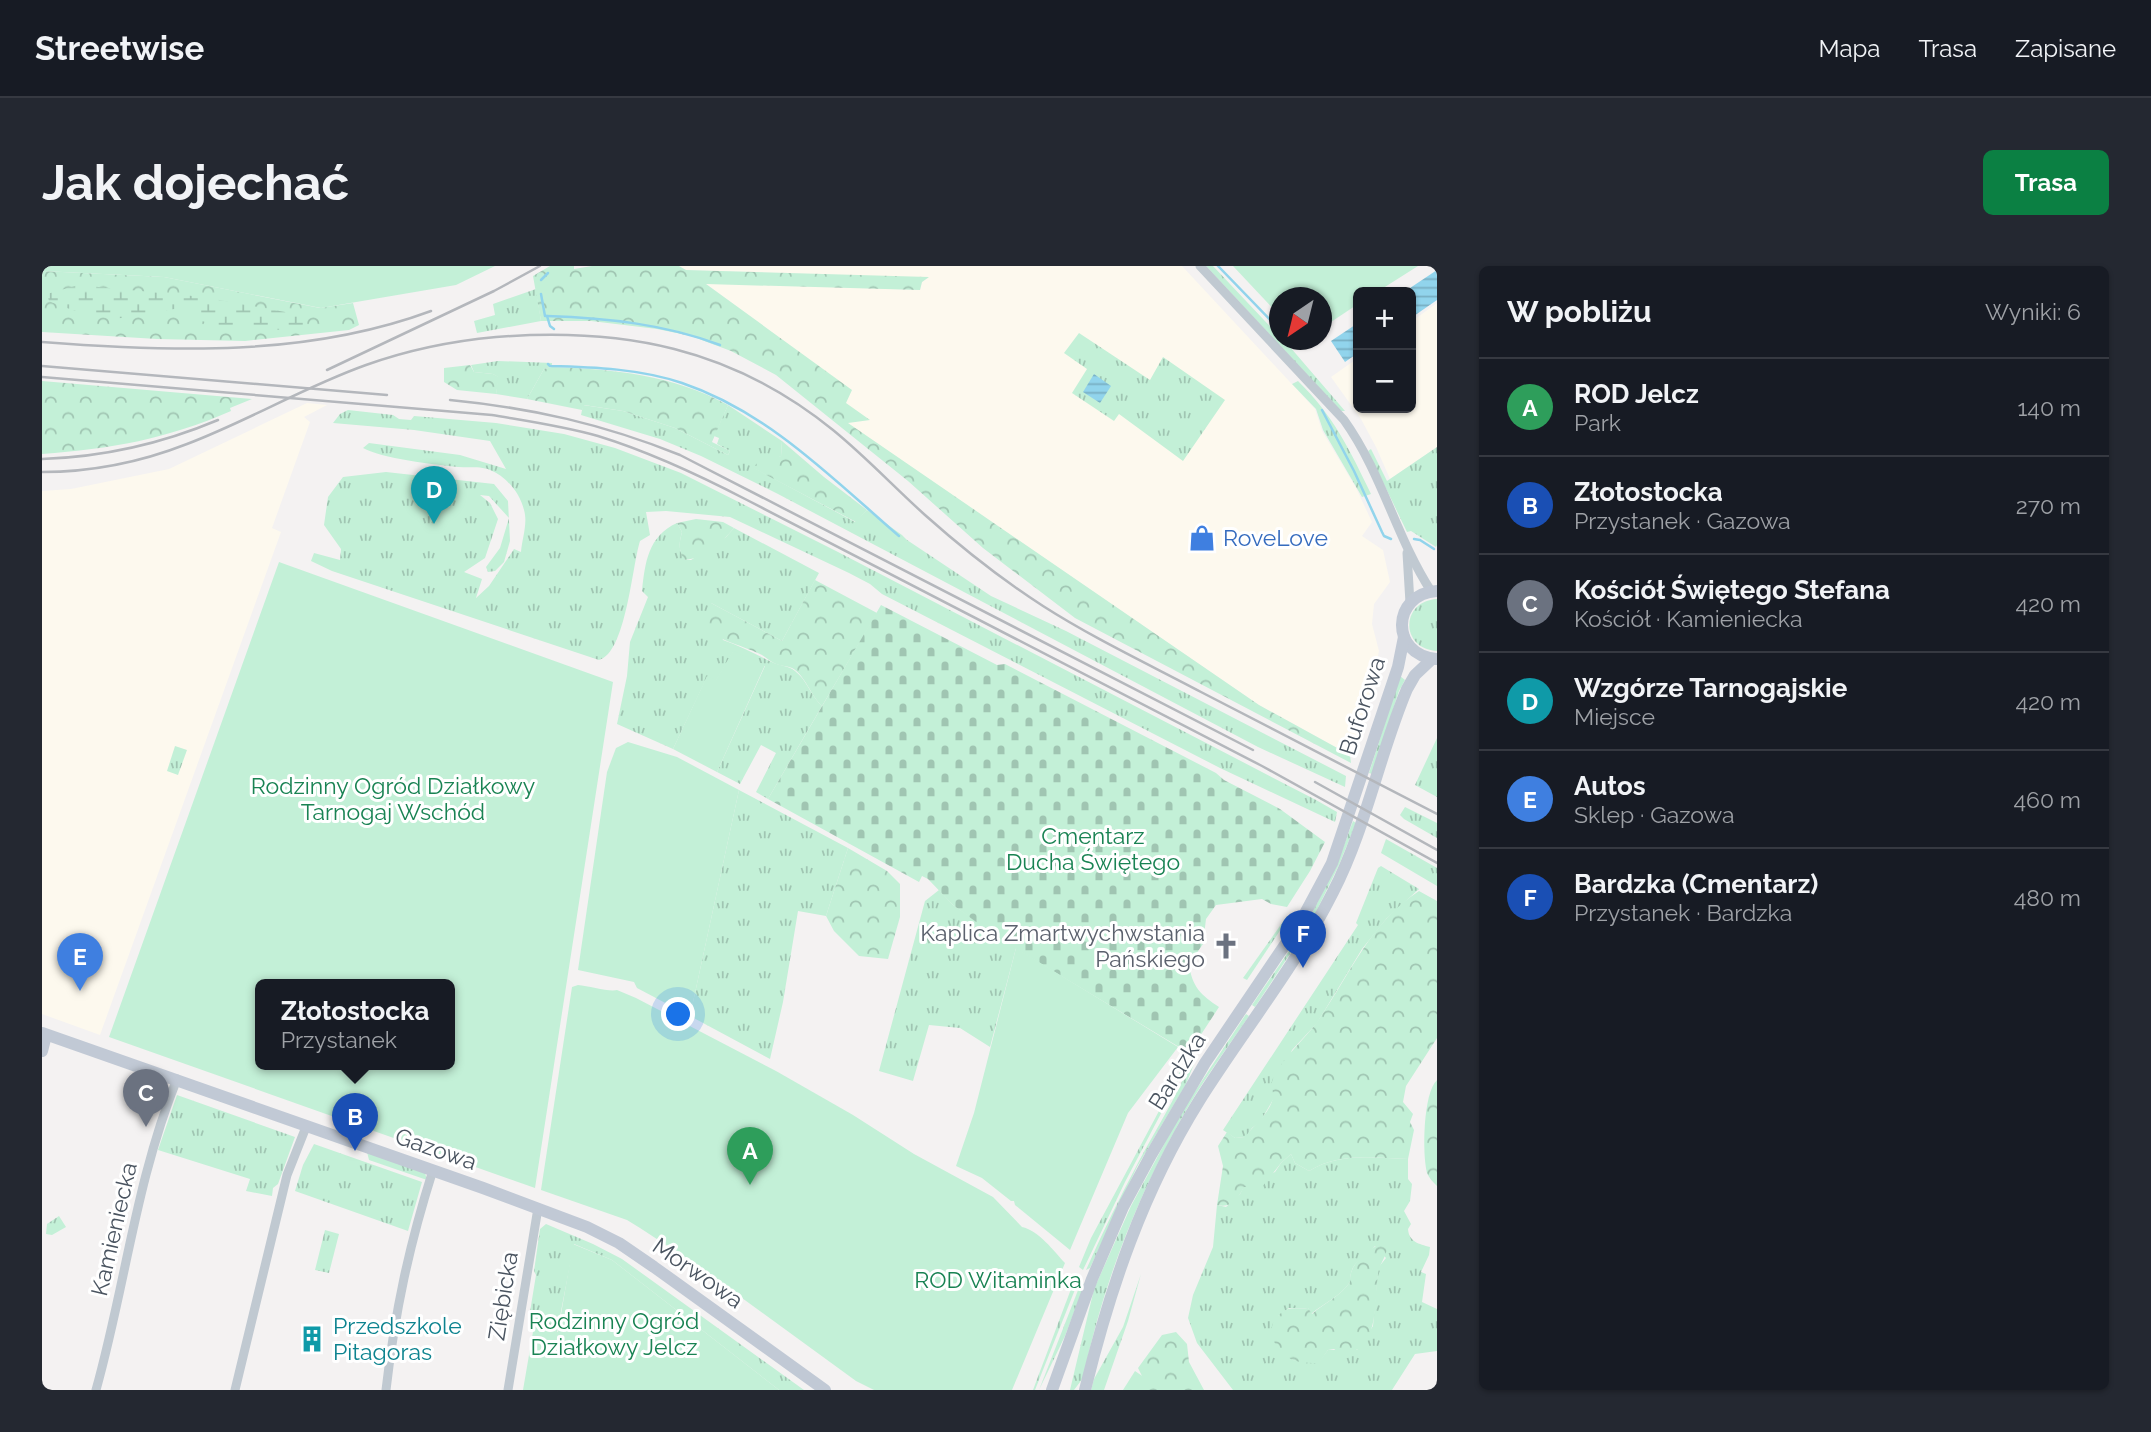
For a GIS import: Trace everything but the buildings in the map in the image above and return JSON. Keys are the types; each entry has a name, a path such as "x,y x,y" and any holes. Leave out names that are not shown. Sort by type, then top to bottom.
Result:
{"main road":[{"path":"1410,603 1416,597 1434,591"},
{"name":"Buforowa","path":"1358,786 1398,667 1404,637 1402,621 1410,603"},
{"path":"1404,637 1412,650 1421,656 1435,659"},
{"name":"Buforowa","path":"1375,782 1407,689 1415,675 1435,659"},
{"name":"Bardzka","path":"1085,1390 1117,1273 1160,1170 1199,1101 1321,915 1345,869 1375,782"},
{"name":"Bardzka","path":"1052,1390 1092,1279 1124,1207 1179,1105 1306,912 1332,863 1358,786"},
{"path":"42,1051 44,1034"},
{"name":"Gazowa","path":"44,1034 538,1208"},
{"name":"Morwowa","path":"538,1208 619,1243 825,1390"}],"street":[{"path":"1200,266 1344,420 1363,450 1407,551 1434,591"},
{"path":"1407,551 1410,603"},
{"name":"Kamieniecka","path":"96,1390 143,1181 177,1079"},
{"path":"235,1390 287,1175 306,1127"},
{"path":"386,1390 394,1322 406,1262 433,1170"},
{"name":"Ziębicka","path":"508,1390 538,1208"}],"shaded area":[{"path":"661,266 1182,266 1315,409 1322,431 1356,488 1372,522 1362,536 1383,550 1390,582 1374,604 1372,624 1379,651 1370,692 1350,755 1259,705 847,423 793,348 705,283 920,290 922,282 928,278 686,270"},
{"path":"1437,303 1437,447 1390,479 1357,413 1416,413 1416,318"},
{"path":"1353,362 1353,408 1331,377"},
{"path":"307,403 327,405 304,417 310,422 272,528 281,532 100,1035 42,1014 42,491 71,489 169,469"}],"green space":[{"path":"42,266 495,266 456,285 321,308 164,277 42,271"},
{"path":"550,266 574,266 574,269 592,266 679,266 686,270 929,277 922,282 920,290 706,284 852,390 846,403 870,420 848,423 1259,705 1350,755 1351,763 1075,618 983,548 908,481 776,375 731,351 691,336 591,321 541,321 533,276"},
{"path":"1206,266 1213,266 1269,325 1269,334"},
{"path":"1233,266 1418,266 1385,287 1353,287 1353,307 1332,321 1332,287 1269,287 1269,304"},
{"path":"42,271 164,277 320,308 353,303 359,325 349,330 245,341 42,332"},
{"path":"78,285 203,297 296,314 307,320 307,327 279,330 223,327 207,323 182,308 121,318 94,316 49,301 47,294"},
{"path":"536,289 541,321 477,333 474,321 495,315 493,304"},
{"path":"1079,333 1150,380 1163,357 1225,400 1183,461 1119,414 1114,421 1072,393 1087,369 1064,353"},
{"path":"1284,350 1293,350 1345,411 1341,411"},
{"path":"498,361 552,363 552,367 544,369 527,399 496,394 498,377 474,372 471,365"},
{"path":"470,365 474,372 499,377 496,394 457,390 444,382 444,368"},
{"path":"552,367 620,372 664,380 707,395 728,405 712,442 730,451 728,455 675,428 623,411 584,405 582,410 527,399 544,369"},
{"path":"42,381 252,399 207,421 161,436 115,446 42,454"},
{"path":"1298,381 1331,420 1371,494 1362,497 1323,430 1316,409 1292,384"},
{"path":"583,405 623,411 675,428 728,455 730,451 717,444 719,438 714,436 728,405 782,441 781,456 754,468 855,522 867,510 991,596 1066,631 1346,776 1345,787 1258,747 701,456 660,439 581,415"},
{"path":"348,410 393,415 399,419 411,420 414,416 496,423 564,434 615,448 681,473 1316,800 1337,812 1335,822 1220,768 882,594 849,573 730,517 666,511 646,512 650,535 640,541 622,626 608,654 599,660 332,571 311,561 314,553 340,560 341,549 324,525 328,497 343,477 386,472 494,484 508,501 509,518 489,496 480,495 490,503 498,519 485,558 464,572 482,579 476,598 489,586 514,549 521,552 525,526 525,515 519,497 507,481 490,470 409,460 363,448 369,443 460,455 506,469 490,441 414,430 333,423 340,414"},
{"path":"782,441 867,510 856,522 753,468 762,457 781,456"},
{"path":"1437,447 1436,547 1411,531 1407,532 1368,451 1371,449 1387,481"},
{"path":"509,518 510,541 504,562 495,571 488,572 486,567 500,548"},
{"path":"696,519 723,522 734,528 712,549 684,560 680,546 682,532 677,523"},
{"path":"677,523 682,532 680,546 685,560 691,560 726,537 734,528 819,573 782,641 711,603 723,640 793,669 822,706 768,799 756,792 776,753 761,745 740,784 717,772 765,666 733,652 716,681 707,677 673,749 617,724 627,676 630,642 648,597 642,591 647,561 660,535"},
{"name":"Rodzinny Ogród Działkowy Tarnogaj Wschód","path":"279,562 613,682 535,1188 109,1037"},
{"path":"815,580 877,613 822,706 797,671 721,638 700,623 711,603 782,641"},
{"path":"1437,599 1437,651 1416,642 1409,625 1416,608"},
{"name":"Cmentarz Ducha Świętego","path":"881,605 997,665 1005,664 1216,773 1224,780 1280,809 1325,842 1287,907 1262,899 1216,905 1206,919 1203,944 1189,964 1198,990 1219,1007 1189,1053 998,938 953,905 928,879 922,876 919,882 768,799"},
{"path":"733,651 765,665 717,772 673,749 707,676 716,680"},
{"path":"1400,676 1405,680 1372,774 1369,773"},
{"path":"1437,738 1437,797 1415,785"},
{"path":"628,742 677,757 739,790 690,1016 637,988 634,982 578,970 607,772 616,748"},
{"path":"175,746 187,750 178,775 167,771"},
{"path":"739,790 848,848 826,916 798,911 783,1002 770,1059 690,1016"},
{"path":"1405,807 1437,823 1437,838 1404,819 1400,815"},
{"path":"1353,821 1356,823 1339,865 1313,918 1311,915 1337,864"},
{"path":"1386,839 1437,868 1437,886 1381,853"},
{"path":"848,848 887,871 900,884 900,917 888,959 859,956 834,931 826,916"},
{"path":"1381,866 1419,889 1387,918 1362,949 1317,1023 1292,1050 1274,1098 1260,1122 1246,1137 1235,1138 1223,1130 1358,925 1356,923"},
{"path":"939,890 953,905 1016,948 990,1047 960,1028 929,1025 913,1081 879,1071 925,901"},
{"path":"1419,891 1437,901 1437,1038 1406,1086 1403,1102 1413,1114 1410,1122 1414,1130 1408,1159 1345,1159 1309,1171 1295,1163 1291,1154 1262,1187 1244,1187 1234,1202 1217,1205 1223,1166 1218,1146 1227,1132 1235,1138 1245,1137 1265,1114 1273,1098 1272,1082 1280,1067 1317,1022 1374,934 1387,918"},
{"path":"1287,916 1289,917 1247,980 1243,978"},
{"path":"1302,932 1303,934 1255,1007 1252,1005"},
{"path":"1016,948 1178,1047 1128,1113 1070,1250 1015,1205 1014,1201 982,1178 956,1166 974,1113"},
{"name":"ROD Witaminka","path":"578,985 617,990 636,998 776,1071 914,1154 993,1197 1022,1227 1034,1232 1045,1242 1065,1263 1012,1390 874,1390 856,1381 698,1266 627,1220 541,1190 572,987"},
{"path":"1246,1014 1249,1016 1187,1109 1148,1184 1110,1279 1083,1378 1074,1390 1070,1390 1094,1289 1131,1206 1182,1111"},
{"path":"1187,1064 1125,1182 1083,1270 1079,1267 1091,1238 1182,1068"},
{"path":"1190,1064 1194,1064 1186,1084 1137,1167 1090,1268 1086,1270 1118,1202"},
{"path":"1437,1080 1437,1186 1427,1173 1424,1139 1426,1110 1432,1087"},
{"path":"177,1095 295,1137 272,1196 246,1191 250,1179 158,1150"},
{"path":"314,1144 422,1182 408,1231 295,1191 303,1165"},
{"path":"367,1152 425,1173 427,1180 369,1160"},
{"path":"1291,1154 1295,1163 1309,1171 1345,1159 1408,1159 1408,1179 1412,1184 1410,1201 1404,1211 1411,1224 1408,1229 1412,1240 1430,1247 1421,1272 1426,1274 1422,1302 1437,1309 1437,1351 1415,1354 1392,1390 1233,1390 1197,1343 1188,1318 1193,1295 1213,1247 1217,1205 1226,1207 1240,1194 1244,1186 1275,1172","holes":["1375,1246 1386,1258 1378,1268 1373,1326 1357,1350 1328,1350 1318,1363 1293,1360 1278,1316 1289,1308 1308,1308 1311,1314 1332,1300 1350,1282 1355,1265"]},
{"path":"59,1216 66,1227 52,1235 46,1234 47,1224"},
{"path":"546,1224 622,1259 804,1390 779,1390 612,1260 574,1244 557,1332 528,1324 540,1229"},
{"path":"325,1230 339,1234 329,1273 315,1270"},
{"name":"Rodzinny Ogród Działkowy Jelcz","path":"573,1244 612,1260 779,1390 523,1390 534,1326 558,1332"},
{"path":"1380,1244 1387,1248 1379,1270 1373,1325 1365,1343 1359,1349 1343,1355 1334,1349 1328,1350 1319,1363 1296,1361 1281,1351 1276,1345 1272,1330 1273,1322 1278,1316 1293,1308 1308,1308 1312,1314 1346,1287 1355,1264"},
{"path":"1077,1273 1080,1277 1033,1390"},
{"path":"1141,1274 1104,1390 1091,1390 1094,1379 1123,1327"},
{"path":"1082,1280 1084,1286 1065,1336 1039,1390"},
{"path":"1176,1332 1187,1344 1189,1362 1204,1390 1149,1390 1138,1368 1162,1335"},
{"path":"1135,1371 1163,1390 1123,1390"}],"water":[{"path":"1437,270 1437,300 1416,315 1416,287 1412,287"},
{"path":"1353,326 1353,356 1345,362 1332,340"},
{"path":"1094,374 1111,386 1100,403 1083,392"}],"waterway":[{"path":"1218,266 1269,319"},
{"path":"541,280 548,273"},
{"path":"541,294 545,316 554,329"},
{"path":"547,316 635,323 720,345"},
{"path":"548,364 634,372 666,378 713,396 743,411 798,449 899,536"},
{"path":"1322,410 1384,536 1391,539"},
{"path":"1414,539 1434,549"}],"railway":[{"path":"327,370 494,291 540,266"},
{"path":"42,342 140,348 239,348 336,337 431,311"},
{"path":"42,472 97,468 170,450 210,435 366,365 447,344 496,337 543,335 632,340 674,349 756,379 795,402 845,440 968,551 1012,585 1062,618 1437,814"},
{"path":"42,366 387,395"},
{"path":"42,377 492,415 572,429 617,442 729,491 1262,766 1437,863"},
{"path":"450,400 567,419 623,434 680,455 1253,750"},
{"path":"42,459 132,448 218,420"},
{"path":"1315,782 1437,850"}],"place":[{"name":"Wzgórze Tarnogajskie","path":"434,524"},
{"name":"RoveLove","path":"1202,538"},
{"name":"Kaplica Zmartwychwstania Pańskiego","path":"1226,946"},
{"name":"Bardzka (Cmentarz)","path":"1303,968"},
{"name":"Autos","path":"80,991"},
{"name":"Kościół Świętego Stefana","path":"146,1127"},
{"name":"Złotostocka","path":"355,1151"},
{"name":"ROD Jelcz","path":"750,1185"},
{"name":"Przedszkole Pitagoras","path":"312,1339"}]}
